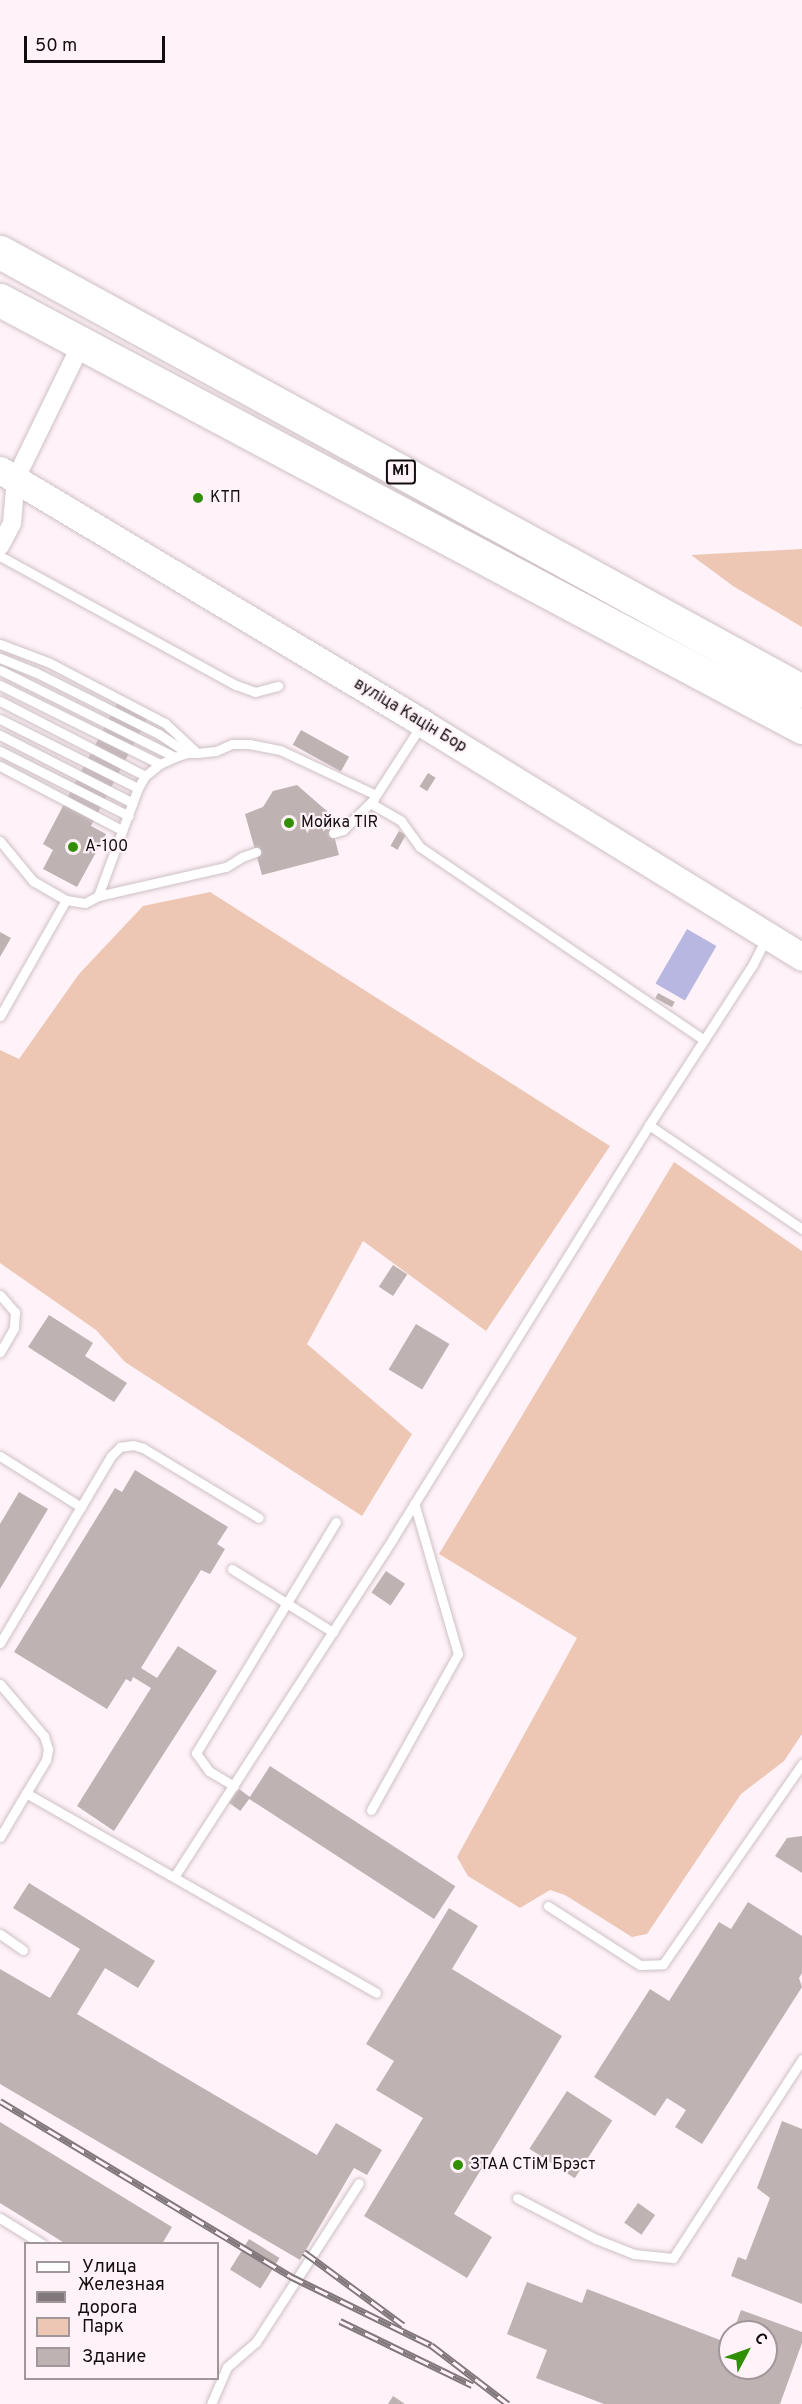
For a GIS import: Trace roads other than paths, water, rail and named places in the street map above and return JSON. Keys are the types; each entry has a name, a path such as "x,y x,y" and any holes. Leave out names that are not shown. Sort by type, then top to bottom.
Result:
{"highway":[{"name":"М1","path":"0,252 799,688"},
{"name":"М1","path":"0,300 802,726"}],"main road":[{"name":"вуліца Кацін Бор","path":"8,474 422,723 802,957"}],"street":[{"path":"0,546 12,523 8,474 81,345"}],"lane":[{"path":"0,556 236,685 255,692 278,686"},
{"path":"0,644 50,663 165,723 192,753"},
{"path":"0,658 35,672 192,753"},
{"path":"0,670 175,758"},
{"path":"0,685 160,764"},
{"path":"0,701 145,776"},
{"path":"0,719 138,788"},
{"path":"333,833 343,830 374,799 422,723"},
{"path":"0,735 133,803"},
{"path":"98,896 138,788 145,776 160,764 175,758 192,753 216,751 232,744 249,744 280,750 374,799 401,821 420,847 704,1040"},
{"path":"0,751 129,816"},
{"path":"0,766 122,830"},
{"path":"0,841 33,881 66,900 85,903 98,896 226,867 256,852"},
{"path":"0,1016 66,900"},
{"path":"174,1877 333,1632 768,936"},
{"path":"649,1125 802,1229"},
{"path":"0,1295 15,1312 14,1329 0,1352"},
{"path":"0,1643 111,1456 120,1447 133,1445 142,1448 259,1518"},
{"path":"0,1456 81,1507"},
{"path":"371,1810 458,1654 414,1503"},
{"path":"234,1786 208,1771 196,1754 336,1522"},
{"path":"232,1569 333,1632"},
{"path":"0,1684 44,1736 48,1749 46,1760 0,1837"},
{"path":"548,1906 640,1965 663,1964 802,1764"},
{"path":"26,1793 376,1993"},
{"path":"0,1934 23,1950"},
{"path":"517,2198 605,2243 634,2254 673,2258 802,2059"},
{"path":"211,2404 227,2367 256,2342 359,2183"},
{"path":"0,2218 39,2242"}],"water":[{"path":"687,929 716,946 685,1001 656,984"}],"railway":[{"path":"0,2101 290,2276 431,2345 508,2404"},
{"path":"304,2252 403,2325"},
{"path":"340,2321 472,2385"}],"place":[{"name":"КТП","path":"198,498"},
{"name":"Мойка TIR","path":"289,823"},
{"name":"А-100","path":"73,847"},
{"name":"ЗТАА СТіМ Брэст","path":"458,2165"}]}
